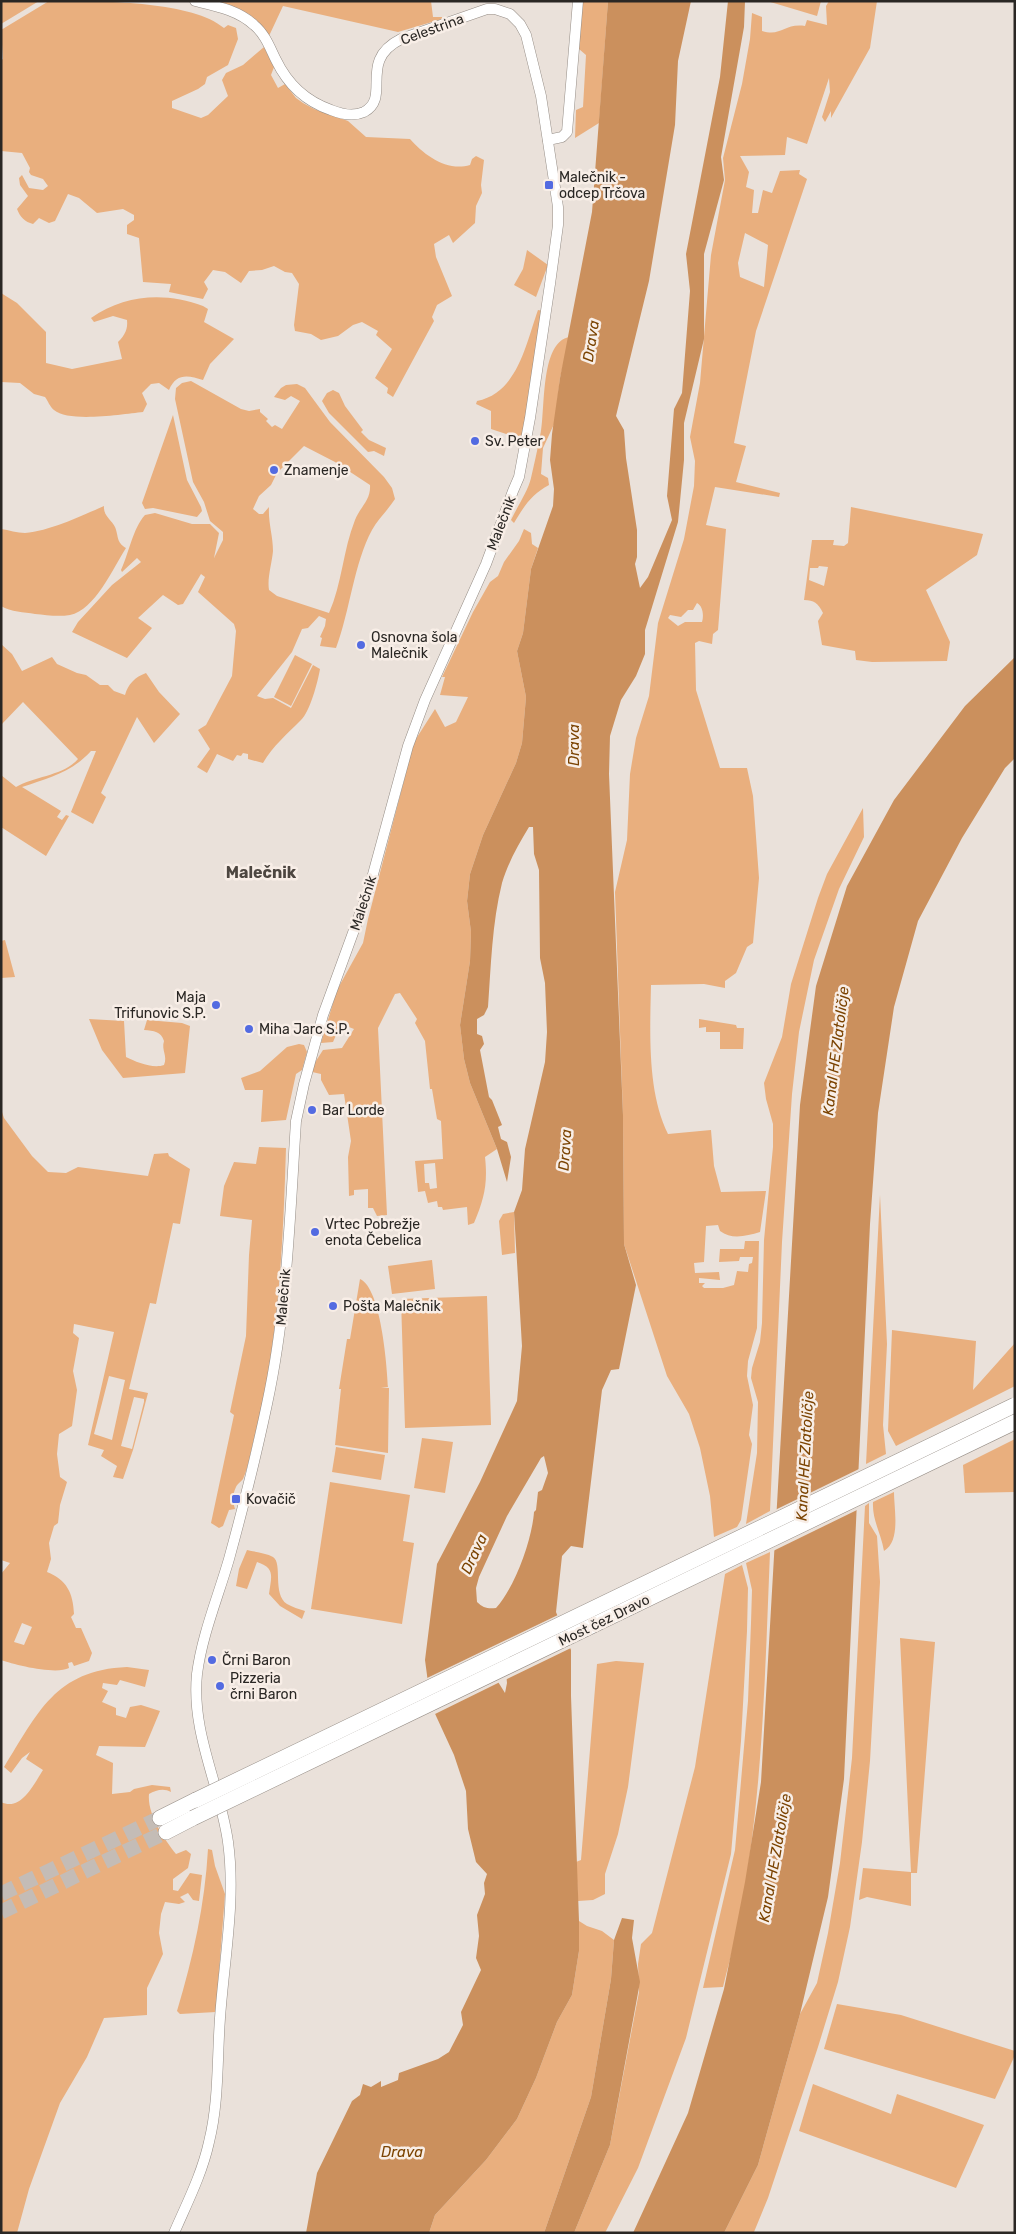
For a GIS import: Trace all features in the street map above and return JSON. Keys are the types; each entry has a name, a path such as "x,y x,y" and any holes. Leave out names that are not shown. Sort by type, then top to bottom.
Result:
{"highway":[{"name":"Most čez Dravo","path":"160,1818 1015,1405"},
{"name":"Most čez Dravo","path":"166,1832 1015,1422"}],"street":[{"name":"Celestrina","path":"195,1 226,8 246,18 264,37 282,71 295,90 328,109 353,115 365,111 374,102 377,90 379,60 390,45 487,9 502,10 515,18 526,35 534,65 548,140"},
{"path":"548,140 562,137 566,132 578,1"},
{"name":"Malečnik","path":"174,2233 199,2175 210,2142 215,2106 231,1883 230,1856 225,1822 199,1728 197,1677 202,1649 228,1560 275,1367 283,1304 296,1121 323,1015 369,888 414,729 425,700 486,564 519,477 530,418 558,225 558,207 548,140"}],"shaded area":[{"path":"1,1 39,1 1,24"},
{"path":"49,1 116,2 166,7 209,19 224,28 228,25 236,28 238,39 228,65 207,77 205,84 198,89 172,101 172,108 201,118 208,115 228,96 222,80 226,73 243,65 264,47 274,67 271,75 278,88 285,84 296,98 303,103 348,121 366,137 410,139 429,156 437,161 453,166 470,165 472,159 476,156 484,160 482,193 476,206 475,223 453,243 449,235 434,244 436,257 452,296 437,305 432,317 434,321 393,397 387,393 388,388 375,378 392,349 376,335 378,331 362,322 353,325 338,336 321,340 311,334 295,331 294,325 299,284 292,273 285,272 274,266 262,270 249,271 241,283 225,272 213,270 204,282 208,289 203,299 169,292 171,284 143,282 139,238 127,234 127,225 134,220 134,215 123,209 97,213 79,198 68,194 55,221 49,223 39,218 33,224 21,217 17,209 28,196 20,185 19,178 22,175 29,188 43,190 48,186 43,179 31,175 29,172 30,168 22,153 1,151 1,60 3,59 1,30"},
{"path":"214,1 431,1 433,17 442,17 442,19 398,32 283,6 269,36 249,14"},
{"path":"581,1 608,1 599,123 575,138 576,110 583,107 586,55 579,49"},
{"path":"767,1 821,1 817,16"},
{"path":"829,1 877,1 870,48 831,118 831,111 825,122 822,117 830,92 829,78 807,144 787,137 785,155 740,156 749,172 746,187 754,190 752,213 758,213 763,190 772,193 780,171 800,170 799,174 807,179 756,331 734,443 746,446 736,482 780,493 779,497 715,487 706,525 726,529 718,630 713,634 712,644 699,641 695,643 696,690 720,768 747,768 753,796 759,878 753,943 747,947 736,973 725,981 725,988 704,984 651,985 650,1042 653,1081 656,1100 668,1134 711,1130 714,1166 721,1192 766,1191 760,1232 744,1236 729,1236 720,1231 718,1225 706,1226 704,1262 694,1263 695,1273 719,1272 720,1280 699,1278 699,1283 705,1283 702,1286 704,1288 723,1288 734,1285 737,1271 748,1272 749,1264 752,1263 753,1257 740,1257 739,1261 719,1262 720,1249 744,1249 745,1241 759,1241 757,1328 748,1361 747,1376 753,1405 749,1435 752,1444 741,1520 737,1527 714,1537 710,1496 700,1448 689,1414 667,1376 624,1244 623,1115 615,892 627,840 630,774 636,738 649,696 658,623 684,539 694,486 695,461 690,437 700,383 711,255 725,180 723,158 742,84 750,39 752,13 762,17 762,31 774,32 792,26 805,26 807,20 827,25 826,6","holes":["745,233 768,245 764,287 740,277 738,263","697,603 701,606 702,622 685,622 678,626 668,618 670,615 681,617 688,610 693,610"]},
{"path":"527,250 548,265 536,297 514,285 523,269"},
{"path":"1,293 17,303 46,332 46,363 72,369 122,359 118,342 126,332 127,320 113,316 94,322 91,318 104,310 132,300 160,297 203,306 208,309 204,322 234,339 210,364 203,380 187,376 179,378 172,384 169,390 159,383 151,384 142,393 147,404 143,412 97,417 71,416 54,410 45,397 34,394 20,383 1,382"},
{"path":"538,310 543,311 522,439 491,429 491,411 476,404 477,401 491,396 502,388 511,377 524,351"},
{"path":"570,337 560,378 555,422 543,448 541,474 548,478 549,485 529,501 514,523 511,520 530,483 537,453 542,426 548,364 553,351 560,341"},
{"path":"191,381 241,409 249,411 260,409 260,412 268,419 266,421 272,427 275,425 282,429 300,401 291,396 285,400 274,397 286,385 297,384 305,388 330,422 384,477 392,488 395,499 374,526 366,543 356,572 336,648 320,646 322,638 320,637 326,619 319,616 308,628 302,629 292,652 257,696 265,699 273,698 291,708 313,665 320,669 313,696 304,716 263,763 248,759 248,754 243,753 241,756 237,755 233,761 217,754 207,773 197,767 210,749 198,730 206,725 232,676 236,631 234,624 198,592 205,577 201,574 183,604 178,605 163,595 138,618 152,628 127,658 72,632 78,622 112,585 141,562 137,558 122,572 121,570 134,534 145,515 155,513 192,524 210,524 219,533 214,558 223,540 223,532 210,521 204,502 193,482 175,399 176,388 182,383","holes":["304,446 335,462 370,485 370,490 351,531 337,590 329,613 277,596 269,590 273,551 269,507 263,514 259,514 253,509 259,496 271,485 277,473"]},
{"path":"333,390 339,393 345,406 363,430 361,432 369,440 386,448 384,456 374,451 368,452 329,413 322,401 327,393"},
{"path":"173,415 187,480 202,511 197,517 153,508 145,509 142,503"},
{"path":"104,506 106,515 114,524 119,541 126,548 102,587 87,605 79,612 61,616 18,612 1,606 1,529 22,533 35,532 65,523"},
{"path":"851,507 983,534 977,555 926,590 950,642 947,661 872,662 856,660 855,651 822,645 818,621 823,613 815,603 804,600 812,540 834,540 833,545 844,546 848,543","holes":["828,567 824,586 809,580 810,568"]},
{"path":"524,529 531,533 532,544 538,548 531,569 523,633 517,651 526,697 522,743 516,763 483,835 470,874 467,901 471,932 470,961 460,1025 464,1059 470,1083 497,1149 485,1157 486,1175 484,1191 474,1223 468,1225 467,1207 443,1210 442,1207 438,1207 437,1201 428,1203 425,1191 418,1192 415,1161 443,1159 441,1121 437,1119 432,1089 430,1089 425,1041 415,1023 417,1019 400,993 395,994 378,1028 387,1215 377,1216 373,1208 368,1208 368,1189 354,1190 354,1195 349,1196 348,1157 351,1141 344,1094 329,1095 321,1080 321,1074 312,1072 314,1064 323,1050 342,1048 354,1029 341,1024 333,1042 321,1043 337,990 363,943 414,742 435,709 445,727 456,722 468,697 440,695 445,677 442,677 473,612 490,582 498,576 504,562 519,541","holes":["435,1163 437,1188 430,1189 429,1183 425,1183 424,1164"]},
{"path":"1,644 12,654 22,671 52,657 57,664 86,675 100,685 108,685 114,691 125,695 132,681 146,673 159,692 180,714 154,743 137,717 101,793 106,797 93,824 71,812 96,751 91,751 76,764 60,774 22,787 61,811 57,817 62,820 66,815 69,816 46,856 1,827 1,775 16,787 65,769 78,759 23,702 1,725"},
{"path":"295,655 312,664 291,706 274,697"},
{"path":"863,808 864,837 839,889 814,960 799,1032 792,1094 782,1242 770,1511 746,1524 757,1453 758,1402 751,1378 760,1342 762,1323 764,1240 773,1147 773,1124 764,1083 782,1037 791,984 818,898 827,874"},
{"path":"5,940 15,977 1,978 1,941"},
{"path":"89,1019 124,1021 126,1057 150,1066 164,1065 164,1041 159,1033 144,1030 147,1020 182,1023 190,1026 185,1073 123,1078 102,1050"},
{"path":"699,1019 744,1028 743,1049 720,1049 720,1032 706,1032 706,1027 699,1028"},
{"path":"299,1044 304,1045 307,1052 302,1070 296,1074 286,1120 261,1122 263,1090 245,1090 241,1078 260,1071 287,1047"},
{"path":"1,1109 4,1118 32,1156 48,1172 66,1173 78,1167 148,1176 154,1154 168,1153 169,1156 190,1169 180,1224 173,1223 156,1304 150,1303 129,1389 148,1393 133,1450 123,1479 113,1477 117,1466 101,1456 104,1450 88,1445 114,1332 74,1324 73,1333 79,1338 73,1371 77,1390 72,1426 59,1434 57,1454 60,1477 67,1482 60,1505 58,1523 54,1526 49,1543 51,1559 47,1572 60,1579 68,1588 74,1614 71,1617 76,1628 81,1628 92,1653 89,1661 74,1666 72,1662 68,1663 69,1668 63,1670 45,1670 25,1667 1,1660 1,1574 10,1563 1,1560","holes":["109,1376 125,1380 112,1440 94,1434","134,1397 144,1399 132,1449 121,1446","22,1623 32,1627 24,1645 14,1642"]},
{"path":"259,1147 286,1148 281,1257 275,1328 263,1400 248,1463 243,1479 234,1493 235,1509 229,1510 223,1526 219,1528 211,1523 234,1415 230,1412 246,1336 252,1220 220,1216 224,1186 234,1162 256,1164"},
{"path":"880,1195 887,1344 883,1425 886,1454 866,1464"},
{"path":"514,1212 515,1253 502,1255 499,1221 503,1214"},
{"path":"432,1260 435,1289 392,1294 388,1266"},
{"path":"360,1279 367,1285 373,1297 382,1328 388,1387 381,1388 389,1388 388,1453 335,1445 341,1389 339,1389 347,1339 350,1339"},
{"path":"487,1296 491,1425 405,1428 401,1299"},
{"path":"892,1330 976,1341 973,1390 1015,1343 1015,1386 896,1446 888,1431"},
{"path":"422,1438 453,1442 445,1493 414,1488"},
{"path":"1015,1439 1015,1492 965,1493 963,1465"},
{"path":"336,1447 385,1455 381,1480 332,1472"},
{"path":"330,1482 410,1495 403,1541 414,1543 402,1624 311,1609"},
{"path":"894,1492 895,1532 893,1540 884,1551 874,1515 873,1502"},
{"path":"869,1503 869,1523 877,1536 880,1582 870,1761 862,1842 850,1927 838,1982 818,2047 768,2198 754,2232 724,2233 758,2165 800,2014 817,1983 828,1933 840,1863 852,1758 865,1506"},
{"path":"247,1550 267,1554 276,1560 280,1593 287,1604 305,1611 302,1619 280,1606 269,1594 271,1574 270,1570 263,1564 257,1562 247,1589 236,1586 239,1569"},
{"path":"770,1552 759,1777 748,1866 737,1929 723,1987 703,1988 735,1850 748,1701 751,1623 752,1590 746,1563"},
{"path":"742,1565 748,1588 747,1631 741,1741 731,1854 686,2038 638,2168 605,2233 574,2233 610,2145 639,1992 638,1964 641,1944 652,1933 695,1767 725,1574"},
{"path":"900,1638 935,1642 917,1873 911,1873 911,1906 867,1897 859,1900 863,1868 911,1872"},
{"path":"616,1661 644,1663 628,1787 618,1834 605,1874 605,1894 593,1900 578,1901 576,1862 581,1860 597,1664"},
{"path":"127,1667 149,1670 145,1687 120,1680 117,1685 103,1683 102,1688 108,1691 102,1702 116,1708 116,1715 126,1718 130,1707 141,1705 160,1711 145,1747 99,1746 96,1755 113,1763 112,1794 130,1792 134,1789 152,1785 170,1787 171,1792 160,1790 149,1794 151,1810 162,1834 176,1854 186,1850 191,1854 188,1868 173,1879 173,1890 178,1891 190,1873 202,1875 199,1901 193,1900 188,1893 180,1897 185,1902 179,1904 165,1902 161,1914 159,1933 163,1954 147,1988 147,2015 104,2018 87,2057 60,2103 29,2189 17,2233 1,2233 1,1802 8,1804 21,1800 31,1789 43,1770 26,1759 30,1752 22,1758 11,1773 4,1767 39,1712 65,1686 82,1676 102,1670"},
{"path":"208,1849 212,1850 215,1866 225,1894 216,2012 180,2014 177,2011 193,1951 201,1910"},
{"path":"579,1921 602,1931 614,1940 611,1979 591,2097 544,2233 429,2233 435,2215 486,2160 517,2119 536,2078 557,2022 572,1995 579,1951"},
{"path":"837,2004 901,2015 1015,2051 1015,2055 995,2099 824,2049"},
{"path":"813,2084 891,2114 897,2094 984,2125 956,2188 799,2131"}],"water":[{"name":"Drava","path":"608,1 691,1 678,61 675,125 649,281 616,416 624,430 626,458 637,530 637,557 635,564 640,588 648,577 672,520 667,496 674,409 682,393 690,291 686,254 720,77 728,1 745,1 744,27 721,157 724,180 704,254 704,339 684,423 684,460 678,522 645,630 645,654 636,676 621,700 610,736 609,774 623,1115 624,1244 636,1285 619,1369 611,1370 602,1390 583,1548 571,1546 562,1556 556,1612 571,1650 579,1921 579,1951 572,1995 557,2022 536,2078 517,2119 486,2160 435,2215 429,2233 306,2233 317,2173 352,2101 360,2095 363,2084 371,2087 381,2081 381,2087 398,2080 399,2073 438,2059 449,2052 463,2025 461,2012 481,1970 476,1958 479,1936 477,1915 485,1894 484,1883 487,1874 476,1862 468,1829 466,1791 454,1755 431,1705 425,1660 437,1564 480,1482 517,1401 522,1346 514,1212 522,1190 525,1149 545,1062 547,1032 545,983 540,958 539,870 534,854 533,827 529,827 517,847 502,883 494,929 488,1007 484,1015 477,1019 477,1034 482,1036 484,1044 480,1050 489,1097 502,1125 498,1127 501,1139 507,1142 511,1157 507,1182 497,1149 470,1083 464,1059 460,1025 470,961 471,932 467,901 470,874 483,835 516,763 522,743 526,697 517,651 523,633 531,569 553,506 554,489 550,460 552,434 560,378 592,212","holes":["544,1456 548,1473 542,1490 538,1492 530,1536 516,1576 496,1608 484,1607 477,1602 476,1588 479,1577 507,1516 541,1458","504,1652 507,1683 505,1693 495,1677 492,1656"]},
{"name":"Kanal HE Zlatoličje","path":"1015,657 1015,758 1005,768 962,838 918,921 894,1007 878,1113 870,1224 844,1779 828,1897 800,2014 758,2165 724,2233 633,2233 688,2113 724,1989 745,1882 761,1782 800,1105 816,986 847,886 894,800 965,706"},
{"path":"622,1918 634,1920 632,1938 640,1982 610,2145 574,2233 544,2233 591,2097 611,1979 614,1940"}],"pier":[{"path":"861,1468 859,1509 771,1552 773,1511"},
{"path":"560,1614 573,1647 505,1680 502,1654 495,1657 497,1676 500,1682 433,1715 429,1706 425,1679"}],"tunnel":[{"path":"1,1894 160,1818"},
{"path":"1,1912 166,1832"}],"place":[{"name":"Malečnik - odcep Trčova","path":"549,185"},
{"name":"Sv. Peter","path":"475,441"},
{"name":"Znamenje","path":"274,470"},
{"name":"Osnovna šola Malečnik","path":"361,645"},
{"name":"Maja Trifunovic S.P.","path":"216,1005"},
{"name":"Miha Jarc S.P.","path":"249,1029"},
{"name":"Bar Lorde","path":"312,1110"},
{"name":"Vrtec Pobrežje enota Čebelica","path":"315,1232"},
{"name":"Pošta Malečnik","path":"333,1306"},
{"name":"Kovačič","path":"236,1499"},
{"name":"Črni Baron","path":"212,1660"},
{"name":"Pizzeria črni Baron","path":"220,1686"}],"district":[{"name":"Malečnik","path":"261,872"}]}
